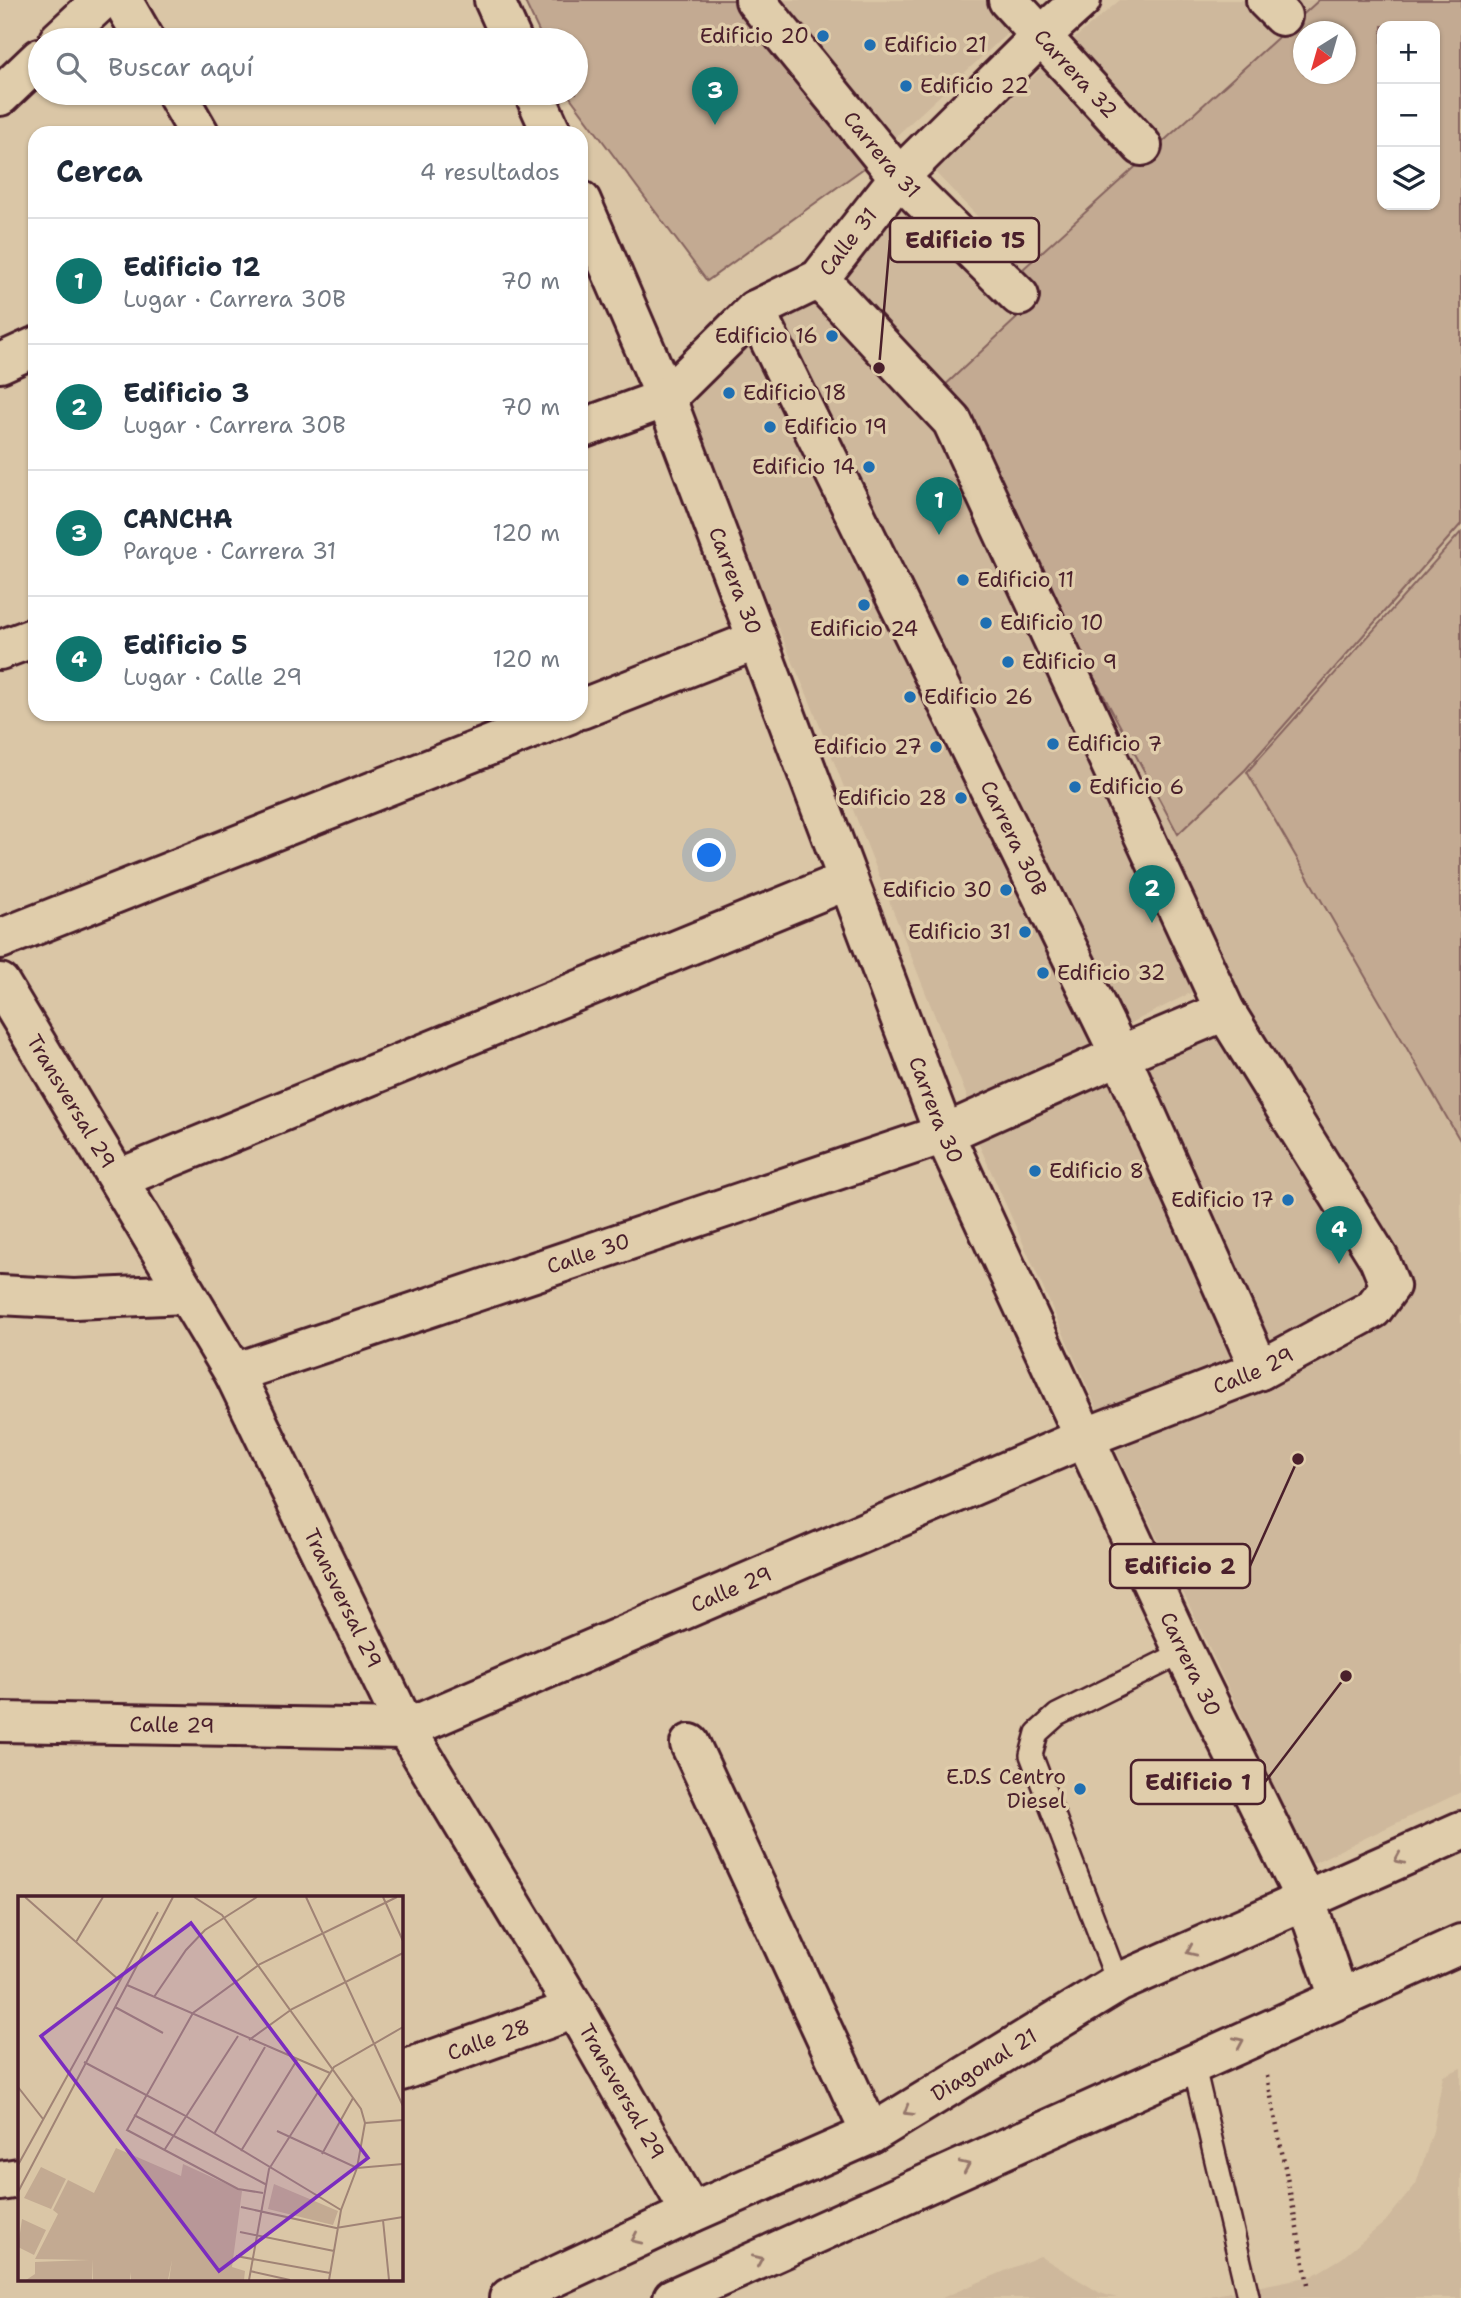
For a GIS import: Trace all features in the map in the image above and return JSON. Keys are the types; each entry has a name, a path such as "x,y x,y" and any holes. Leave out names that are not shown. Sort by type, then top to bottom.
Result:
{"main road":[{"path":"72,28 102,0"},
{"path":"122,0 138,28"},
{"path":"494,0 507,28"},
{"name":"Carrera 31","path":"755,0 899,177 1019,296"},
{"name":"Carrera 32","path":"1009,0 1142,146"},
{"name":"Calle 31","path":"588,426 666,398 755,310 820,279 899,177 1081,0"},
{"path":"0,96 28,69"},
{"path":"183,105 195,126"},
{"path":"539,105 549,126"},
{"name":"Carrera 30","path":"588,217 666,398 944,1134 1184,1653 1306,1901 1339,1998"},
{"path":"820,279 952,421 1224,1011"},
{"name":"Carrera 30B","path":"755,310 1120,1055 1260,1370"},
{"path":"0,363 28,350"},
{"path":"0,650 28,640"},
{"path":"588,706 757,640"},
{"path":"0,939 551,721"},
{"path":"118,1179 848,880"},
{"name":"Transversal 29","path":"0,983 234,1373 406,1728 575,2010 691,2213"},
{"name":"Calle 30","path":"234,1373 944,1134 1224,1011"},
{"name":"Calle 29","path":"0,1722 406,1728 1084,1438 1260,1370 1373,1309 1390,1286 1379,1259 1224,1011"},
{"path":"0,1296 74,1298 186,1294"},
{"path":"690,1744 871,2134"},
{"name":"Diagonal 21","path":"509,2298 691,2213 871,2134 1118,1983 1461,1831"},
{"path":"673,2298 719,2288 1193,2063 1461,1944"},
{"name":"Calle 28","path":"402,2071 575,2010"},
{"path":"0,2181 18,2178"}],"lane":[{"path":"1118,1983 1031,1755 1037,1734 1057,1715 1184,1653"},
{"path":"1193,2063 1248,2296"}],"path":[{"path":"1259,2034 1308,2284"}],"shaded area":[{"path":"524,0 739,0 865,156 864,168 707,281 576,105 588,105 588,28 537,28"},
{"path":"772,0 1011,0 1026,16 894,138"},
{"path":"1120,0 1461,0 1461,1792 1311,1864 1107,1431 977,1140 1237,1024 1214,981 1129,1024 761,328 849,261 921,189 994,273 1015,256 935,172 1062,49"},
{"path":"1319,0 1461,0 1461,524 1245,770 1178,834 940,390 1032,304 1012,279 1293,24 1293,84 1356,84 1356,21 1296,21"},
{"path":"748,336 1118,1048 973,1112 809,699 672,385"},
{"path":"1461,532 1461,1142 1247,772"},
{"path":"1461,2068 1461,2298 1200,2298 1312,2276 1342,2258 1385,2222 1416,2184 1433,2131 1443,2076"},
{"path":"1040,2256 1100,2293 1117,2298 942,2298"}],"place":[{"name":"Edificio 20","path":"823,36"},
{"name":"Edificio 21","path":"870,45"},
{"name":"Edificio 22","path":"906,86"},
{"name":"CANCHA","path":"715,125"},
{"name":"Edificio 16","path":"832,336"},
{"name":"Edificio 15","path":"879,368"},
{"name":"Edificio 18","path":"729,393"},
{"name":"Edificio 19","path":"770,427"},
{"name":"Edificio 14","path":"869,467"},
{"name":"Edificio 12","path":"939,535"},
{"name":"Edificio 11","path":"963,580"},
{"name":"Edificio 24","path":"864,605"},
{"name":"Edificio 10","path":"986,623"},
{"name":"Edificio 9","path":"1008,662"},
{"name":"Edificio 26","path":"910,697"},
{"name":"Edificio 7","path":"1053,744"},
{"name":"Edificio 27","path":"936,747"},
{"name":"Edificio 6","path":"1075,787"},
{"name":"Edificio 28","path":"961,798"},
{"name":"Edificio 30","path":"1006,890"},
{"name":"Edificio 3","path":"1152,923"},
{"name":"Edificio 31","path":"1025,932"},
{"name":"Edificio 32","path":"1043,973"},
{"name":"Edificio 8","path":"1035,1171"},
{"name":"Edificio 17","path":"1288,1200"},
{"name":"Edificio 5","path":"1339,1264"},
{"name":"Edificio 2","path":"1298,1459"},
{"name":"Edificio 1","path":"1346,1676"},
{"name":"E.D.S Centro Diesel","path":"1080,1789"}]}
